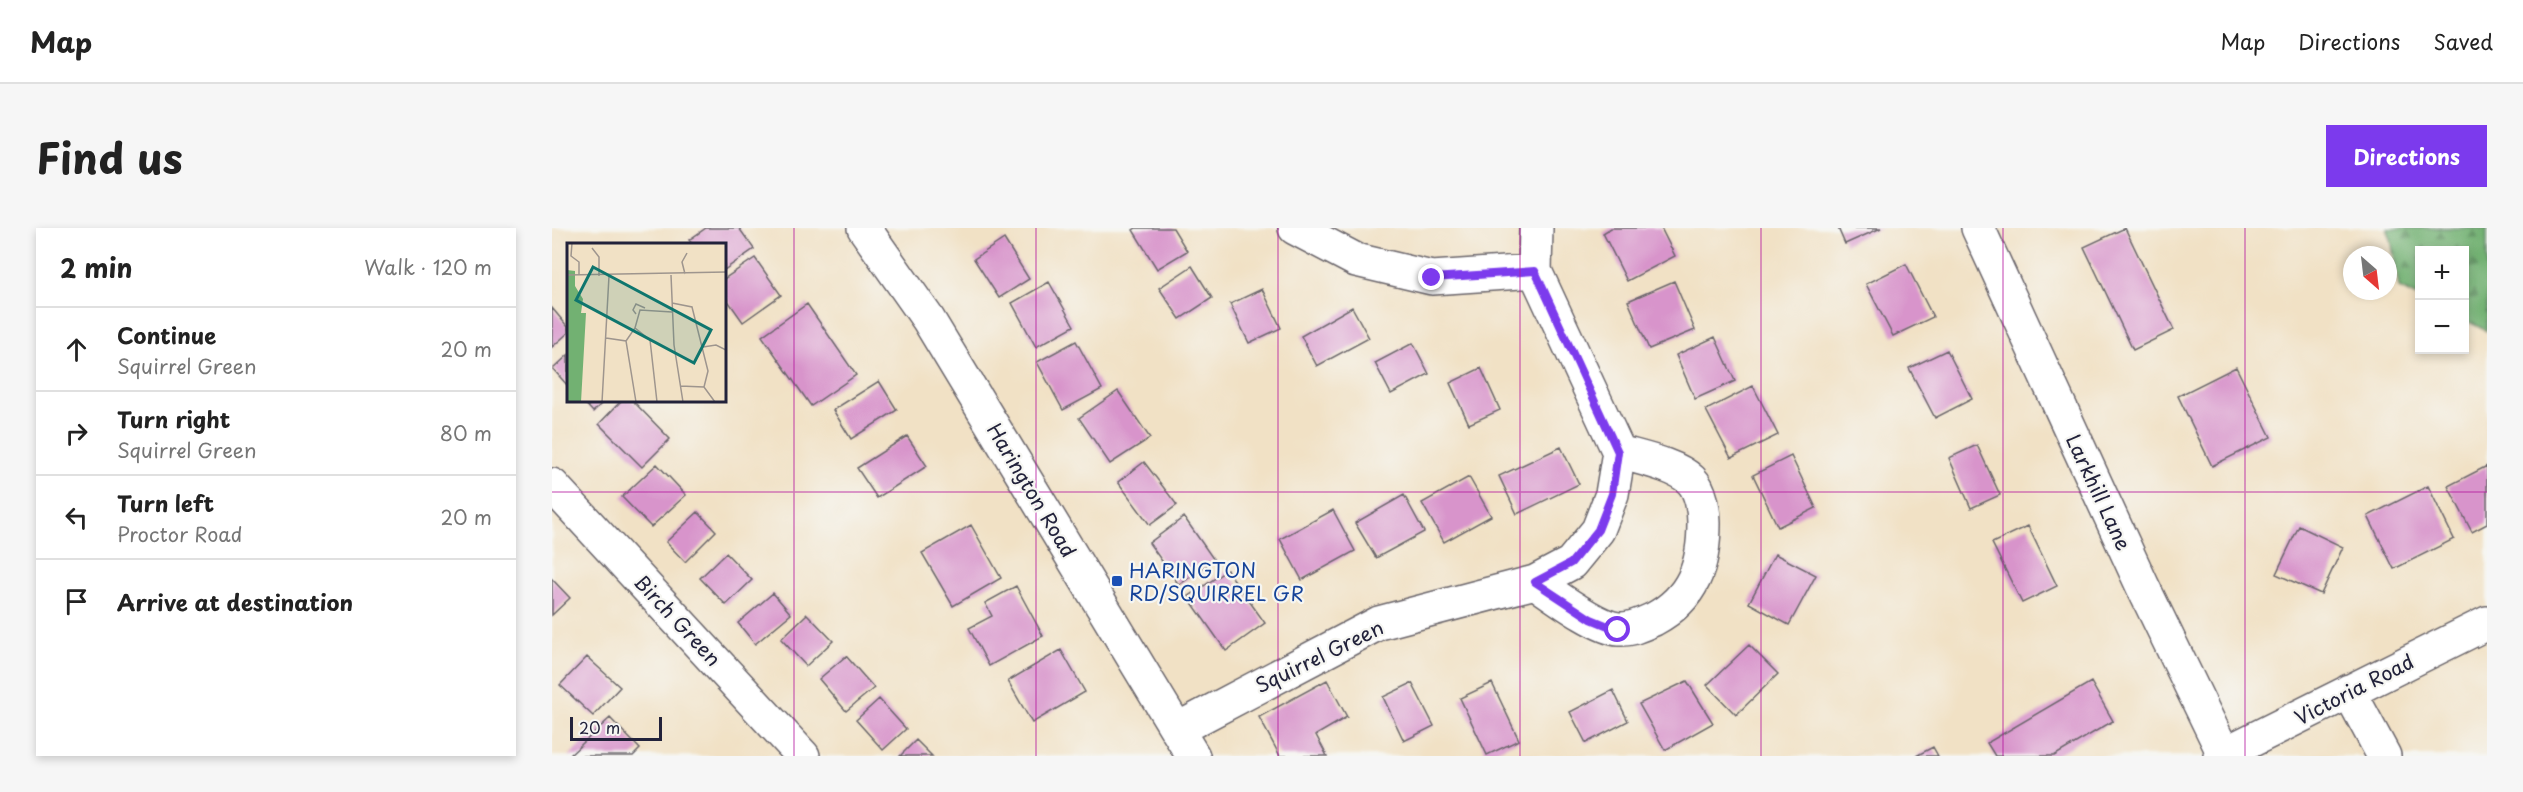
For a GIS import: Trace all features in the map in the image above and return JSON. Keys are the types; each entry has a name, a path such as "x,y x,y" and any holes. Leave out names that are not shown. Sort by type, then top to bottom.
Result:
{"street":[{"name":"Harington Road","path":"864,228 928,319 1185,743"},
{"path":"1295,228 1356,260 1432,278 1535,271"},
{"path":"1535,582 1591,619 1618,630 1640,626 1673,609 1690,586 1704,549 1704,507 1692,480 1670,468 1618,452 1535,271 1536,228"},
{"name":"Larkhill Lane","path":"1978,228 2222,755"},
{"name":"Squirrel Green","path":"1185,743 1379,623 1535,582 1571,563 1598,530 1612,494 1618,452"},
{"name":"Birch Green","path":"553,488 803,756"},
{"name":"Victoria Road","path":"2222,755 2487,623"},
{"path":"2349,691 2384,756"}],"green space":[{"path":"2387,228 2487,228 2487,331 2469,322 2469,246 2415,246 2415,296 2399,288 2397,246 2392,246"}],"building":[{"path":"706,228 739,228 754,249 726,269 726,243 691,243 689,240"},
{"path":"1136,228 1173,228 1187,251 1157,269 1133,230"},
{"path":"1611,228 1661,228 1675,256 1627,281 1603,233"},
{"path":"1838,228 1881,228 1845,244"},
{"path":"2125,228 2174,330 2133,350 2084,247"},
{"path":"1004,239 1029,279 999,298 974,259"},
{"path":"755,258 781,295 743,322 726,298 726,278"},
{"path":"1906,264 1933,317 1893,336 1866,284"},
{"path":"1192,266 1212,298 1180,319 1159,288"},
{"path":"1674,281 1695,330 1649,349 1628,301"},
{"path":"1049,282 1074,326 1036,347 1012,303"},
{"path":"1262,289 1281,328 1249,343 1230,304"},
{"path":"807,304 856,375 811,406 762,336"},
{"path":"1352,307 1369,338 1317,366 1301,336"},
{"path":"552,308 567,326 567,334 552,347"},
{"path":"1715,337 1735,381 1695,399 1676,355"},
{"path":"1076,341 1102,389 1063,410 1037,362"},
{"path":"1413,343 1429,374 1391,394 1375,363"},
{"path":"1947,350 1972,399 1935,418 1909,368"},
{"path":"567,356 567,385 553,369"},
{"path":"2236,367 2271,437 2212,466 2178,396"},
{"path":"1481,368 1500,410 1469,424 1450,383"},
{"path":"879,381 897,410 851,439 833,410"},
{"path":"1753,386 1778,435 1731,458 1706,410"},
{"path":"1118,391 1150,438 1110,464 1079,418"},
{"path":"584,402 603,402 593,412"},
{"path":"620,402 634,402 670,439 642,467 599,424"},
{"path":"907,436 927,466 877,498 857,468"},
{"path":"1977,445 2000,495 1971,508 1949,458"},
{"path":"1561,447 1579,484 1517,514 1499,476"},
{"path":"1791,456 1816,508 1778,527 1753,475"},
{"path":"1144,462 1177,505 1150,525 1118,482"},
{"path":"657,464 686,495 651,527 622,497"},
{"path":"2487,466 2487,524 2472,532 2448,486"},
{"path":"1469,477 1491,516 1444,542 1422,503"},
{"path":"2428,486 2454,539 2394,569 2368,516"},
{"path":"1404,495 1424,532 1376,558 1355,523"},
{"path":"1333,510 1355,551 1302,580 1280,539"},
{"path":"698,512 716,531 685,562 666,542"},
{"path":"1184,517 1214,560 1179,585 1149,543"},
{"path":"971,525 1001,578 953,606 922,553"},
{"path":"2028,526 2057,586 2022,603 1992,543"},
{"path":"2299,526 2343,547 2321,594 2276,574"},
{"path":"726,553 752,580 726,605 700,578"},
{"path":"1775,554 1816,575 1789,625 1749,603"},
{"path":"1227,570 1265,623 1226,651 1188,597"},
{"path":"552,579 570,598 552,615"},
{"path":"1016,586 1043,636 989,666 969,628 992,616 985,603"},
{"path":"773,593 791,614 755,644 738,623"},
{"path":"807,614 833,641 806,666 781,639"},
{"path":"1749,645 1778,674 1736,715 1707,685"},
{"path":"1061,650 1085,692 1032,723 1008,681"},
{"path":"846,656 874,688 846,711 819,679"},
{"path":"587,657 620,687 593,716 560,685"},
{"path":"1327,680 1347,717 1316,735 1327,756 1280,756 1259,717"},
{"path":"1687,681 1713,723 1665,750 1639,704"},
{"path":"2091,682 2113,721 2054,756 1995,756 1987,743"},
{"path":"1412,683 1434,726 1404,741 1383,697"},
{"path":"1492,683 1519,740 1487,755 1460,698"},
{"path":"1613,690 1628,721 1586,743 1570,712"},
{"path":"879,699 906,729 883,750 856,720"},
{"path":"610,718 640,749 633,756 569,756"},
{"path":"916,740 932,756 900,756"},
{"path":"1933,747 1938,756 1916,756"}],"place":[{"name":"HARINGTON RD/SQUIRREL GR","path":"1117,581"}],"route":[{"path":"1432,278 1535,271 1618,452 1612,494 1598,530 1571,563 1535,582 1591,619 1618,630"}]}
